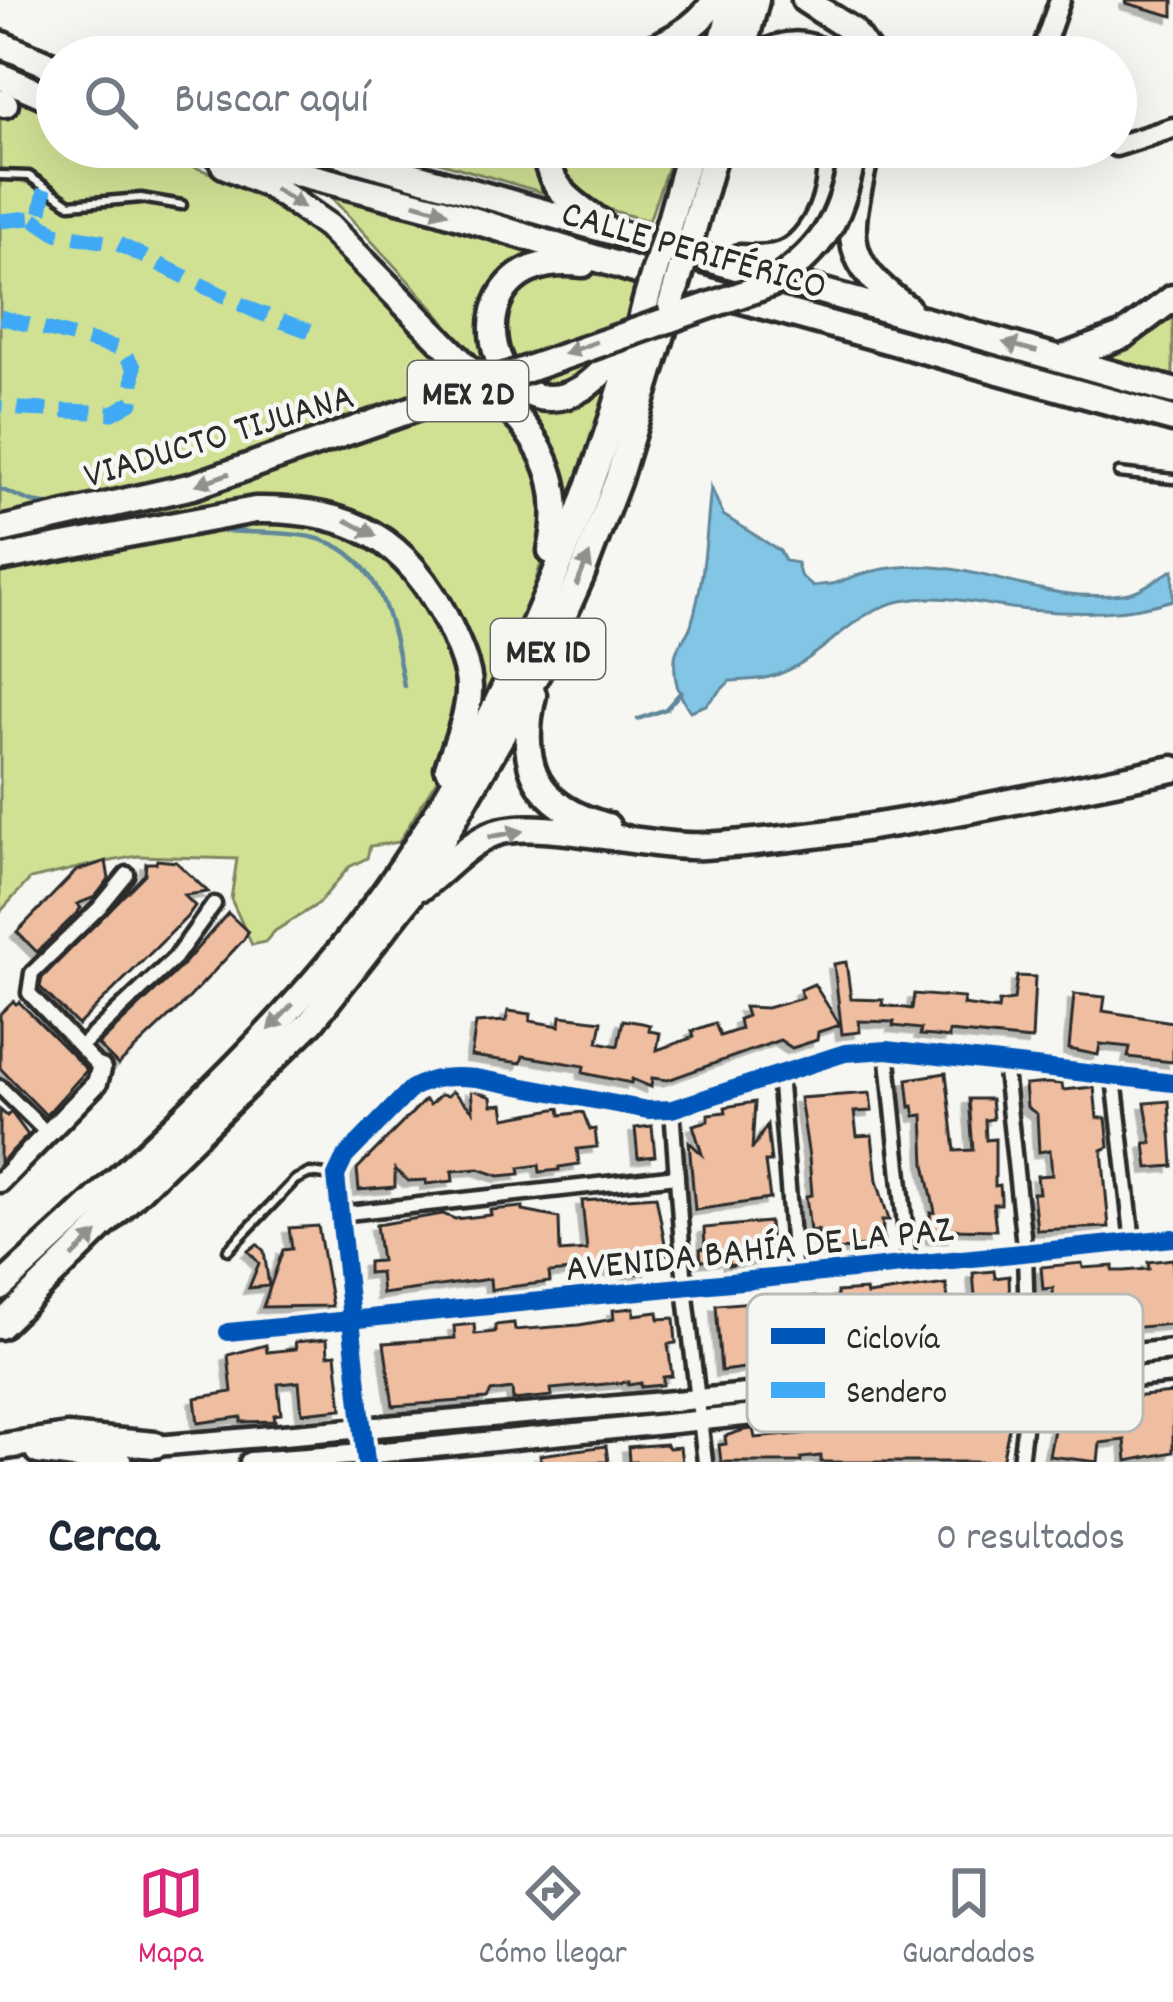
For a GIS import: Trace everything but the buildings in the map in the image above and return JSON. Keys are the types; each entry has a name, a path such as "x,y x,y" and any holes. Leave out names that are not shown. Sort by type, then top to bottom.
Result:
{"highway":[{"path":"679,36 694,27 716,0"},
{"path":"724,36 734,0"},
{"path":"747,36 756,0"},
{"path":"805,0 857,36"},
{"path":"0,44 36,59"},
{"path":"5,95 36,99"},
{"name":"MEX 1D","path":"0,1288 278,1021 358,929 411,853 458,773 534,623 553,542 557,501 550,465 539,444 328,226 269,185 231,168"},
{"name":"CALLE PERIFÉRICO","path":"277,168 1173,419"},
{"path":"389,168 616,232 686,236 753,259 779,256 805,237 826,197 830,168"},
{"path":"546,168 569,202 616,232"},
{"path":"685,168 692,187"},
{"path":"692,168 692,187"},
{"path":"692,187 703,168"},
{"name":"MEX 1D","path":"0,1326 311,1022 410,896 539,670 581,576 618,479 659,300 686,236 692,187 708,168"},
{"name":"VIADUCTO TIJUANA","path":"0,530 193,486 771,284 822,242 844,196 850,168"},
{"path":"863,168 853,219 855,254 876,286 923,320"},
{"name":"CALLE PERIFÉRICO","path":"686,236 923,320 1173,391"},
{"path":"637,271 562,262 521,276 500,296 493,313 492,343 504,373 529,392 554,397 582,388 659,300"},
{"path":"1062,358 1124,335 1173,298"},
{"path":"534,623 591,474 639,328"},
{"name":"VIADUCTO TIJUANA","path":"0,558 255,510 297,509 353,523 380,538 436,596 470,686 452,756 411,853"},
{"path":"539,670 527,728 537,782 569,814 625,830 680,834 866,814 1173,758"},
{"path":"410,896 498,831 538,830 699,846 808,836 1173,769"},
{"path":"0,1447 67,1437 155,1445"},
{"path":"0,1458 119,1462"}],"main road":[{"path":"1047,36 1060,0"},
{"path":"1137,139 1173,128"},
{"path":"0,1182 98,1083 101,1069"},
{"path":"1143,1353 1173,1350"},
{"path":"1143,1375 1173,1372"},
{"path":"61,1458 155,1445 747,1394"},
{"path":"250,1462 366,1458 747,1415"}],"street":[{"path":"101,1069 28,993 28,983 32,973 127,874"},
{"path":"81,1046 175,958 214,904"},
{"path":"887,1050 909,1264"},
{"path":"366,1458 337,1176 345,1157 411,1089 448,1076 476,1078 648,1110 672,1109 845,1053 887,1050 1173,1083"},
{"path":"1004,1062 1025,1294"},
{"path":"779,1073 796,1276"},
{"path":"1114,1078 1133,1242"},
{"path":"0,1087 48,1134"},
{"path":"672,1109 685,1287 705,1462"},
{"path":"338,1214 677,1176"},
{"name":"AVENIDA BAHÍA DE LA PAZ","path":"228,1332 1173,1238"},
{"path":"1020,1462 1024,1432"}],"lane":[{"path":"0,175 28,176 70,204 141,198 182,205"},
{"path":"1119,473 1173,479"},
{"path":"227,1250 295,1180 310,1172 337,1176"}],"green space":[{"path":"0,85 36,101 36,168 197,168 259,191 305,217 533,442 551,484 548,530 520,624 499,671 399,842 370,846 367,858 349,867 318,904 265,942 252,945 231,899 237,859 138,856 95,864 30,879 0,912"},
{"path":"459,168 540,168 561,198"},
{"path":"562,168 667,168 649,221 588,200"},
{"path":"319,184 538,249 508,271 490,294 482,340 493,376 518,402 535,409 571,408 613,381 567,504 527,419"},
{"path":"574,261 643,275 620,340 594,374 554,385 528,379 503,350 507,295"},
{"path":"695,266 1173,401 1173,405 693,271"},
{"path":"1173,308 1173,377 1094,357"}],"water":[{"path":"711,487 723,515 780,551 785,561 797,563 800,575 813,587 916,566 1050,591 1123,594 1173,570 1173,600 1083,613 949,599 901,601 868,614 784,672 730,681 706,705 690,711 677,686 675,658 691,625 699,591"}],"waterway":[{"path":"0,489 58,506"},
{"path":"116,515 147,520"},
{"path":"211,530 322,540 360,563 390,622 404,686"},
{"path":"638,719 666,709 681,692"}],"marked path":[{"path":"0,221 40,217 45,189"},
{"path":"34,219 55,233 118,244 257,312 323,336"},
{"path":"0,317 121,349 134,367 132,402 113,413 0,408"}],"cycle path":[{"path":"366,1462 336,1176 345,1157 419,1085 443,1078 476,1078 648,1110 672,1109 845,1053 887,1050 1173,1083"},
{"path":"228,1332 1173,1238"}]}
